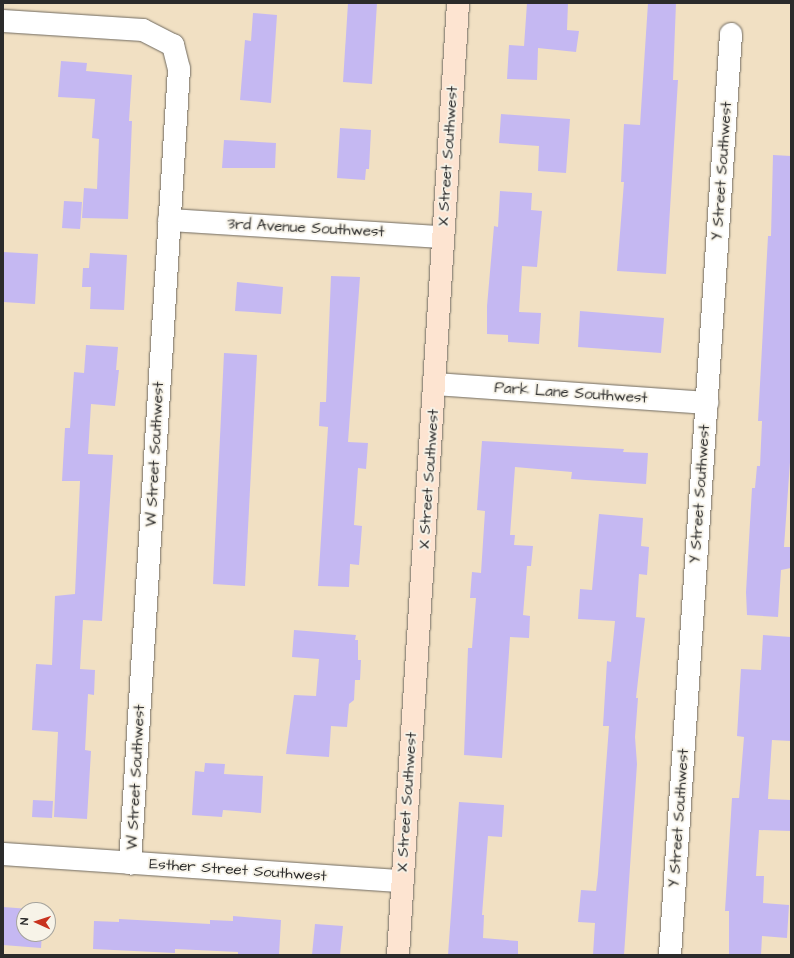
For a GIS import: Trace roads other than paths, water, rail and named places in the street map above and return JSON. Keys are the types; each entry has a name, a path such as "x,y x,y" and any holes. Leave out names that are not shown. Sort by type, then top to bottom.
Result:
{"street":[{"name":"X Street Southwest","path":"398,955 435,384 442,237 458,3"},
{"name":"W Street Southwest","path":"3,21 143,30 173,45 179,69 130,863"},
{"name":"Y Street Southwest","path":"670,955 731,34"},
{"name":"3rd Avenue Southwest","path":"169,220 442,237"},
{"name":"Park Lane Southwest","path":"435,384 706,403"},
{"name":"Esther Street Southwest","path":"3,854 402,881"}]}
